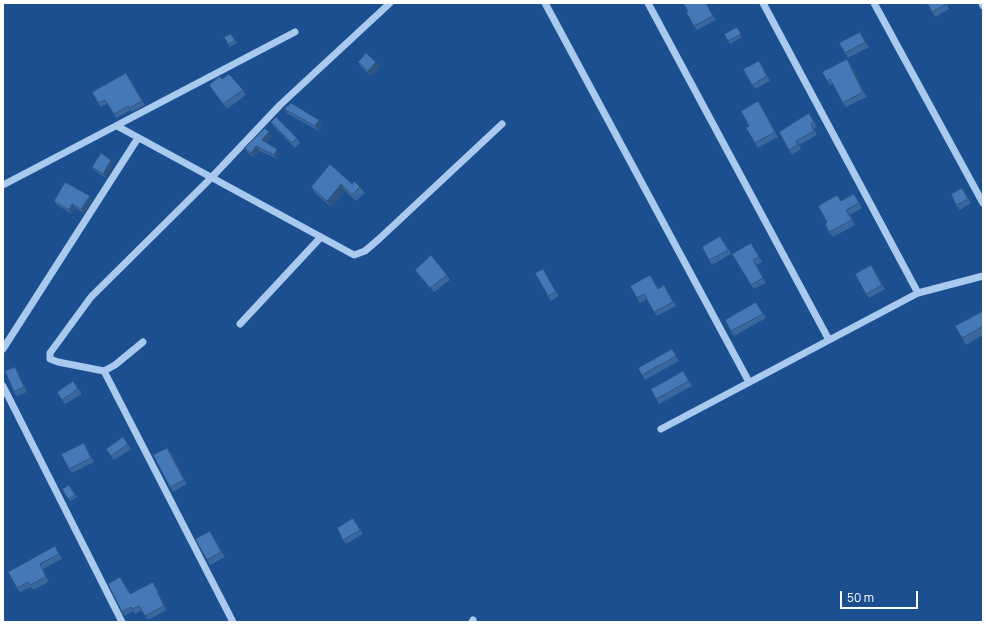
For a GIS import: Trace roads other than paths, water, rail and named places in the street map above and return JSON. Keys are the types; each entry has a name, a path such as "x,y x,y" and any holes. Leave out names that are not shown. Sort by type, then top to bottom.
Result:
{"street":[{"path":"143,342 116,365 104,371 50,359 50,353 91,297 210,178 280,105 390,3"},
{"path":"545,3 749,382"},
{"path":"648,3 829,340"},
{"path":"763,3 918,293"},
{"path":"874,3 983,203"},
{"path":"3,185 295,32"},
{"path":"117,126 210,178 354,255 365,251 502,124"},
{"path":"3,349 138,138"},
{"path":"240,324 321,238"},
{"path":"661,429 918,293 983,276"},
{"path":"104,371 233,622"},
{"path":"3,386 122,622"}]}
